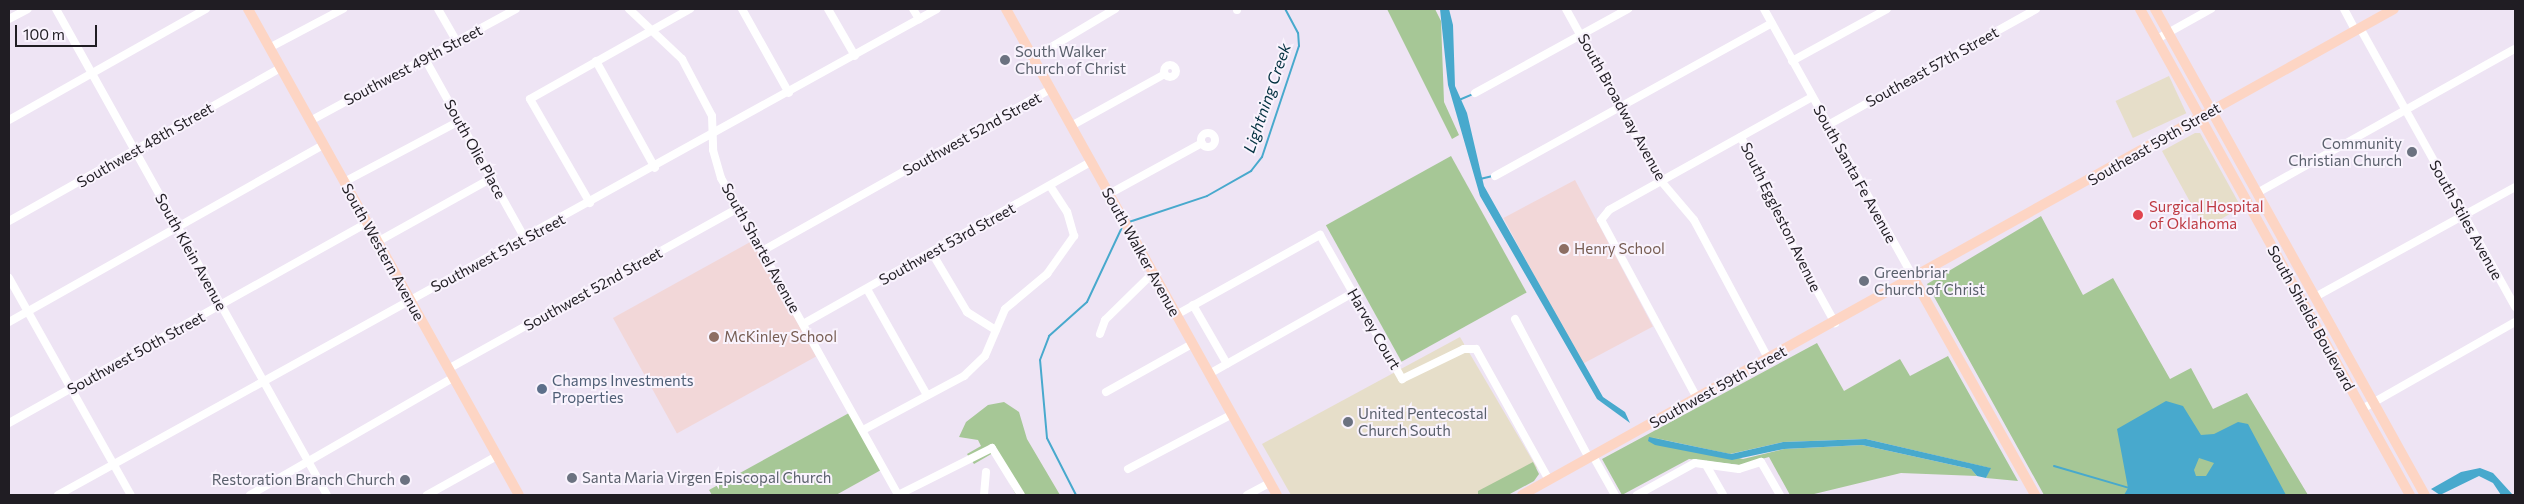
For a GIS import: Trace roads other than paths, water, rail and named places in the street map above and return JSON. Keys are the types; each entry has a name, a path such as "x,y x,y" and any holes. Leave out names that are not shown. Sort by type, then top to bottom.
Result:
{"main road":[{"name":"South Western Avenue","path":"248,9 519,495"},
{"name":"South Walker Avenue","path":"1006,9 1277,495"},
{"name":"South Shields Boulevard","path":"2140,9 2410,495"},
{"name":"South Shields Boulevard","path":"2155,9 2425,495"},
{"name":"Southeast 59th Street","path":"1914,279 2394,9"},
{"path":"2282,264 2293,258"},
{"name":"Southwest 59th Street","path":"1522,495 1914,279"},
{"name":"South Santa Fe Avenue","path":"1914,279 2034,495"}],"street":[{"path":"9,19 28,9"},
{"name":"South Klein Avenue","path":"56,9 327,495"},
{"path":"9,120 206,9"},
{"path":"270,48 343,9"},
{"path":"438,9 457,42"},
{"name":"Southwest 49th Street","path":"310,121 516,9"},
{"name":"South Shartel Avenue","path":"629,9 682,59 710,111 715,135 716,161 739,208 898,495"},
{"path":"590,203 530,99 690,9"},
{"path":"742,9 790,93"},
{"path":"828,9 855,56"},
{"path":"913,9 918,19"},
{"name":"Southwest 51st Street","path":"58,495 410,299 526,239 715,135 937,9"},
{"path":"1033,58 1115,9"},
{"name":"South Broadway Avenue","path":"1566,9 1662,181 1694,220 1769,360"},
{"path":"1475,93 1628,9"},
{"name":"South Santa Fe Avenue","path":"1764,9 1914,279"},
{"path":"1792,61 1887,9"},
{"name":"Southeast 57th Street","path":"1828,125 2036,9"},
{"path":"2157,39 2211,9"},
{"name":"South Stiles Avenue","path":"2344,9 2358,29 2405,110 2515,307"},
{"path":"1495,176 1772,23"},
{"path":"2257,192 2515,49"},
{"name":"South Olie Place","path":"425,59 526,239"},
{"path":"596,61 655,168"},
{"name":"Southwest 48th Street","path":"9,222 280,68"},
{"path":"1071,126 1165,74"},
{"name":"Southwest 52nd Street","path":"762,251 1051,89"},
{"path":"1696,398 1601,220 1609,210 1812,97"},
{"path":"344,182 459,121"},
{"name":"South Eggleston Avenue","path":"1741,137 1785,232 1835,323"},
{"path":"1109,194 1202,143"},
{"path":"9,322 323,145"},
{"name":"Southwest 53rd Street","path":"803,324 1091,162"},
{"path":"377,242 492,178"},
{"path":"863,430 928,395 977,365 1014,298 1047,274 1074,236 1067,212 1050,186"},
{"path":"2315,298 2515,187"},
{"name":"Southwest 52nd Street","path":"250,495 309,462 451,373 739,208"},
{"name":"Southwest 50th Street","path":"9,423 367,223"},
{"name":"Harvey Court","path":"1193,305 1320,235 1402,379 1464,348 1476,349 1549,480"},
{"path":"932,253 967,312 996,330"},
{"path":"1100,334 1105,320 1153,273"},
{"path":"9,278 131,495"},
{"path":"867,289 928,395"},
{"path":"1209,374 1353,293"},
{"path":"1176,315 1193,305 1226,364"},
{"path":"1515,319 1591,457 1615,495"},
{"path":"2362,409 2515,322"},
{"path":"1106,392 1192,344"},
{"path":"1128,469 1231,415"},
{"path":"898,495 992,448 1021,495"},
{"path":"427,495 497,456"},
{"path":"1637,495 1695,464 1739,469 1761,462 1780,495"},
{"path":"1706,465 1723,495"},
{"path":"984,495 986,472"},
{"path":"1247,495 1270,483"}],"water":[{"path":"1440,9 1449,9 1453,25 1455,86 1467,113 1484,186 1603,397 1625,412 1630,423 1597,399 1480,196 1448,85"},
{"path":"2166,401 2183,406 2201,435 2214,434 2238,422 2248,424 2286,495 2124,495 2128,488 2117,429","holes":["2199,458 2214,463 2206,476 2196,476 2194,470"]},
{"path":"1649,437 1731,454 1783,442 1866,439 1991,468 1986,478 1977,476 1971,469 1862,445 1784,449 1732,460 1655,445 1648,441"},
{"path":"2480,468 2493,473 2513,495 2501,495 2493,483 2479,476 2440,495 2431,489 2461,472"}],"waterway":[{"name":"Lightning Creek","path":"1129,222 1207,196 1251,171 1262,157 1299,46 1298,33 1285,9"},
{"path":"1459,100 1473,94"},
{"path":"1480,179 1493,176"},
{"name":"Lightning Creek","path":"1076,495 1047,438 1040,360 1049,336 1087,302 1123,225"},
{"path":"2054,466 2129,488"}],"place":[{"name":"South Walker Church of Christ","path":"1005,60"},
{"name":"Community Christian Church","path":"2412,152"},
{"name":"Surgical Hospital of Oklahoma","path":"2138,215"},
{"name":"Henry School","path":"1564,249"},
{"name":"Greenbriar Church of Christ","path":"1864,281"},
{"name":"McKinley School","path":"714,337"},
{"name":"Champs Investments Properties","path":"542,389"},
{"name":"United Pentecostal Church South","path":"1348,422"},
{"name":"Santa Maria Virgen Episcopal Church","path":"572,478"},
{"name":"Restoration Branch Church","path":"405,480"}]}
